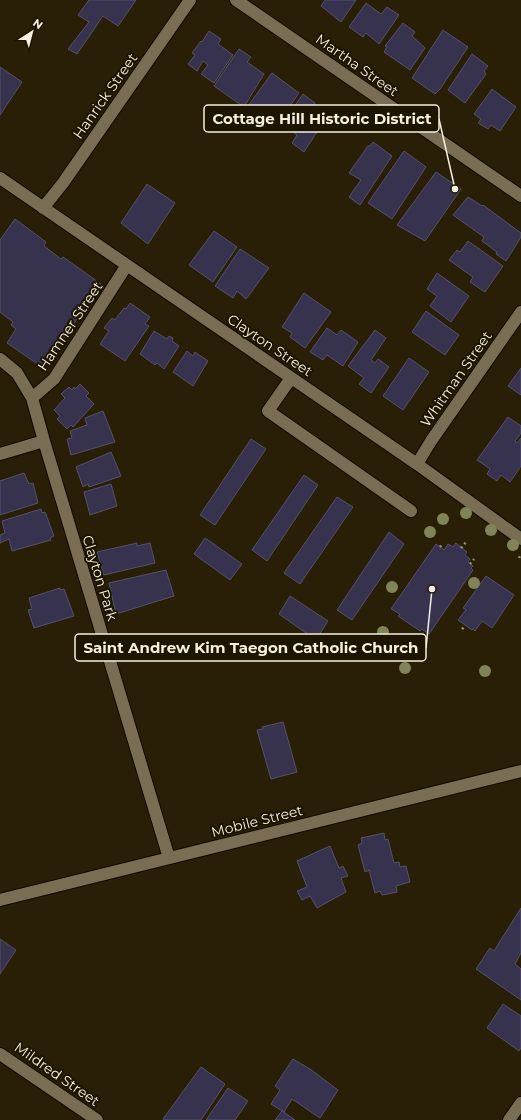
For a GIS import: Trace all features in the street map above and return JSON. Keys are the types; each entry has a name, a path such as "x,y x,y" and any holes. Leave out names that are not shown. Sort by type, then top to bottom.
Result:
{"street":[{"name":"Hanrick Street","path":"44,208 190,0"},
{"name":"Martha Street","path":"236,0 521,196"},
{"name":"Clayton Street","path":"0,178 417,464 521,538"},
{"name":"Hamner Street","path":"32,398 54,379 127,265"},
{"name":"Whitman Street","path":"417,464 431,441 521,312"},
{"name":"Clayton Park","path":"0,359 17,373 32,398 169,858"},
{"path":"291,378 268,411 411,511"},
{"path":"0,454 44,441"},
{"name":"Mobile Street","path":"0,900 521,771"},
{"name":"Mildred Street","path":"1,1056 97,1120"},
{"path":"509,1120 521,1103"}],"path":[{"path":"461,548 466,542"},
{"path":"440,547 443,543"},
{"path":"470,564 474,559"}],"building":[{"path":"89,0 136,0 118,26 103,16 77,54 68,49 89,22 78,15"},
{"path":"325,0 356,0 341,22 321,6"},
{"path":"366,3 381,14 387,7 399,15 379,44 366,33 363,37 349,27"},
{"path":"403,23 415,32 412,36 425,48 410,70 384,52 387,47 385,46"},
{"path":"443,30 468,47 440,89 435,94 412,78"},
{"path":"209,31 221,39 218,44 233,55 214,83 201,74 208,65 203,61 197,71 188,64 195,55 192,53"},
{"path":"239,49 251,57 247,62 264,74 244,107 214,86"},
{"path":"472,54 488,66 484,71 486,74 465,103 448,90"},
{"path":"0,67 22,82 0,115"},
{"path":"272,73 299,93 272,132 245,110"},
{"path":"492,89 516,107 500,131 491,125 488,129 478,123 481,119 474,114"},
{"path":"303,94 315,103 312,108 326,118 304,152 292,143 297,135 282,124"},
{"path":"373,142 392,156 360,205 349,197 361,180 349,173 368,146 370,146"},
{"path":"404,151 426,167 392,219 368,203"},
{"path":"436,172 461,189 425,241 397,225"},
{"path":"147,184 175,203 148,244 121,223"},
{"path":"468,197 482,206 483,205 521,233 521,237 506,261 482,241 484,237 453,215"},
{"path":"15,219 46,242 44,246 61,259 63,257 101,284 53,354 42,367 7,343 16,329 11,325 13,322 0,312 0,240"},
{"path":"214,231 237,247 213,282 189,265"},
{"path":"468,241 503,266 485,292 470,282 473,277 449,260 457,250 460,252"},
{"path":"240,249 269,268 246,299 237,291 233,298 215,286"},
{"path":"437,273 469,296 451,322 430,306 437,296 427,289"},
{"path":"304,293 331,312 305,348 290,337 292,333 282,327"},
{"path":"130,303 150,317 145,324 149,326 125,361 100,344 109,331 104,328 112,318 115,320"},
{"path":"426,311 459,335 445,355 412,332"},
{"path":"327,328 337,335 341,330 358,342 343,366 327,355 323,360 310,352"},
{"path":"375,330 386,338 371,360 375,363 378,359 389,367 371,393 359,384 364,378 348,366"},
{"path":"154,331 167,339 169,336 173,338 172,341 179,346 164,369 157,363 155,365 140,354"},
{"path":"187,351 193,356 195,352 208,361 193,386 173,372"},
{"path":"409,358 429,372 403,410 383,396"},
{"path":"521,368 521,395 508,386"},
{"path":"80,384 89,393 86,396 94,404 73,427 71,425 67,429 57,419 60,416 54,410 65,398 61,394 69,387 72,390"},
{"path":"103,411 115,442 71,455 67,439 72,438 70,431 87,425 85,418"},
{"path":"508,417 521,426 521,433 515,441 517,443 521,438 521,466 510,482 501,475 497,481 487,474 490,469 477,460"},
{"path":"251,439 266,449 215,525 200,515"},
{"path":"111,452 121,476 89,487 88,484 83,487 76,467"},
{"path":"24,473 29,484 33,483 38,503 0,515 0,481"},
{"path":"304,475 318,485 267,561 252,550"},
{"path":"111,484 117,506 90,515 84,492"},
{"path":"337,497 353,507 300,584 284,573"},
{"path":"41,509 42,513 45,512 54,536 50,538 51,540 12,551 9,539 0,543 0,535 5,533 2,521"},
{"path":"389,532 404,544 352,620 337,610"},
{"path":"205,538 242,564 230,580 194,554"},
{"path":"137,543 137,546 150,543 155,563 104,575 97,552"},
{"path":"456,543 467,552 465,555 470,559 468,562 473,566 471,568 473,570 429,634 422,629 420,631 398,616 400,614 391,609 436,544 444,550 448,544 453,547"},
{"path":"166,570 174,596 116,614 109,583"},
{"path":"486,576 514,595 492,628 482,621 475,631 458,620 466,610 463,608"},
{"path":"60,588 60,590 64,589 74,616 34,628 28,610 32,609 29,598"},
{"path":"290,596 328,621 316,640 279,614"},
{"path":"283,722 297,772 271,779 257,730 263,729 262,727"},
{"path":"384,833 385,840 388,839 394,863 399,862 400,867 406,866 410,882 396,886 397,892 382,895 380,891 375,893 369,870 365,872 358,845 362,843 361,838"},
{"path":"330,846 339,868 343,866 348,876 341,878 346,892 317,908 310,896 302,900 297,891 307,887 297,861"},
{"path":"521,908 521,953 515,964 521,969 521,1000 476,969 490,948 494,951"},
{"path":"0,939 16,950 0,974"},
{"path":"503,1004 521,1016 521,1048 519,1051 487,1028"},
{"path":"293,1059 310,1069 338,1090 320,1118 292,1099 284,1112 271,1104 280,1090 275,1086"},
{"path":"201,1067 225,1084 201,1120 164,1120 163,1119"},
{"path":"228,1088 248,1101 235,1120 206,1120"},
{"path":"282,1111 295,1120 275,1120"}],"place":[{"name":"Cottage Hill Historic District","path":"455,189"},
{"name":"Saint Andrew Kim Taegon Catholic Church","path":"432,589"}]}
